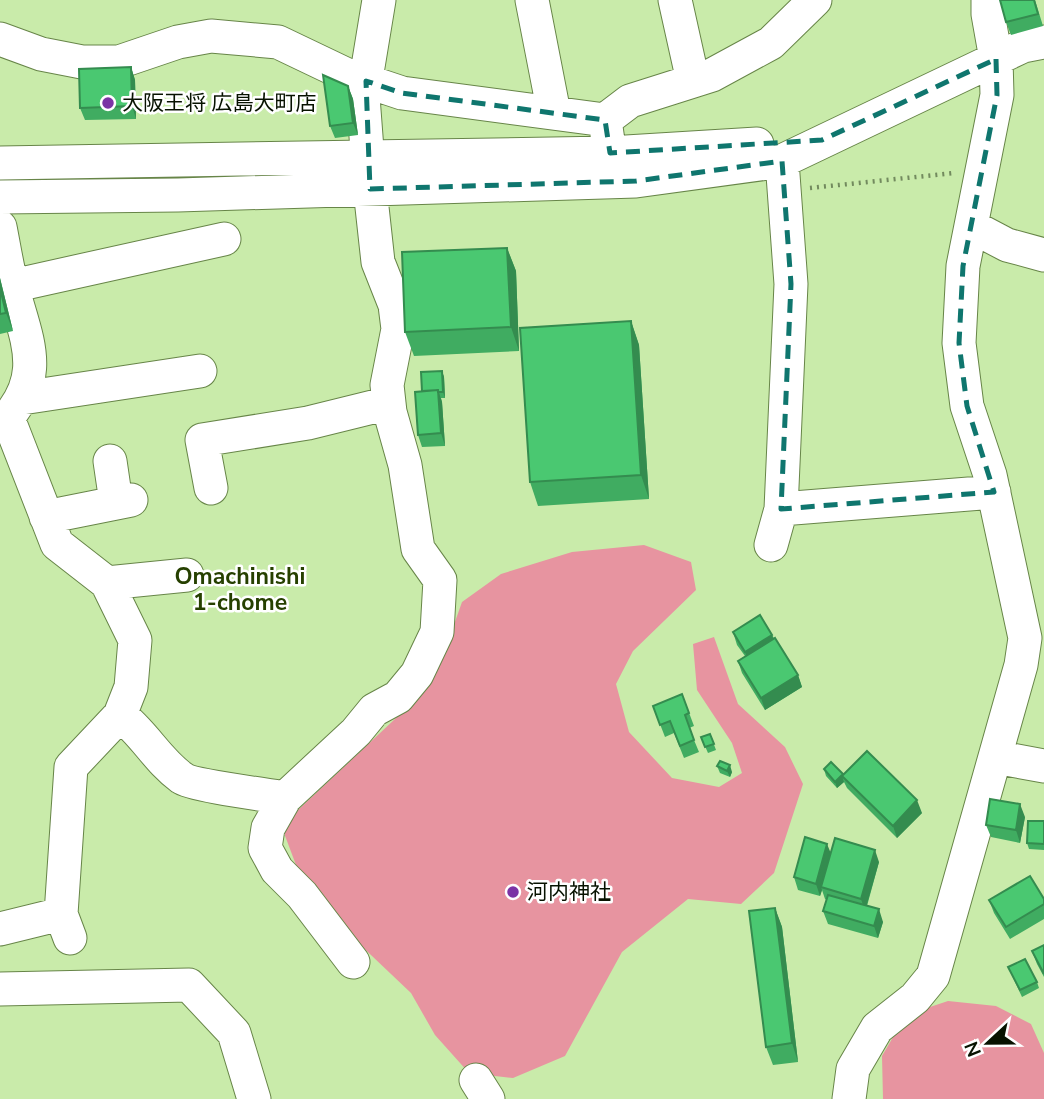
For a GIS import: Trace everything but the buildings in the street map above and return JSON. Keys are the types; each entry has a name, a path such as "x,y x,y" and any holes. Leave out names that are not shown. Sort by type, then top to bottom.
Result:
{"street":[{"path":"353,962 302,895 278,870 265,848 268,828 285,798 356,732 374,710 398,697 416,674 437,632 440,580 418,549 405,465 387,385 398,329 394,305 378,262 363,97 379,0"},
{"path":"532,0 554,113"},
{"path":"675,0 693,81"},
{"path":"0,39 41,54 82,62 119,62 178,42 212,36 278,42 345,74 402,93 605,120 630,102 712,75 771,43 789,12 815,0"},
{"path":"849,1099 853,1069 877,1028 915,998 933,976 1021,665 1025,638 994,492 967,406 959,343 963,266 997,95 996,59 988,0"},
{"path":"0,163 636,181 783,176 822,140 1023,46 1044,42"},
{"path":"605,120 610,153"},
{"path":"0,197 178,195 369,174 610,153 822,140"},
{"path":"771,545 781,509 792,284 783,176"},
{"path":"971,226 1007,245 1044,256"},
{"path":"0,228 12,286 27,334 30,368 10,414 57,544 107,583 135,640 131,687 120,715 71,767 66,926 0,929"},
{"path":"12,286 224,239"},
{"path":"10,414 201,371"},
{"path":"211,488 202,440 308,424 389,402"},
{"path":"46,517 123,501 110,461"},
{"path":"781,509 994,492"},
{"path":"107,583 187,575"},
{"path":"120,715 137,727 156,754 184,780 285,798"},
{"path":"995,757 1044,766"},
{"path":"0,989 189,985 234,1033 254,1099"}],"path":[{"path":"783,176 964,172"}],"highlighted area":[{"path":"996,59 997,95 963,266 959,343 967,406 994,492 781,509 791,284 782,161 636,181 370,189 366,81 402,93 605,120 610,153 822,140"}],"shaded area":[{"path":"644,545 691,562 696,590 633,651 616,684 629,732 672,778 719,787 742,773 732,743 697,690 693,644 714,637 738,704 785,747 803,784 774,873 741,904 688,899 622,952 565,1056 513,1078 469,1073 435,1035 411,993 352,937 296,865 284,833 298,810 412,703 445,650 462,602 501,574 572,552"},
{"path":"948,1001 996,1006 1031,1024 1044,1053 1044,1099 883,1099 882,1056 906,1015"}],"place":[{"name":"大阪王将 広島大町店","path":"108,103"},
{"name":"河内神社","path":"513,892"}],"district":[{"name":"Omachinishi 1-chome","path":"240,589"}]}
